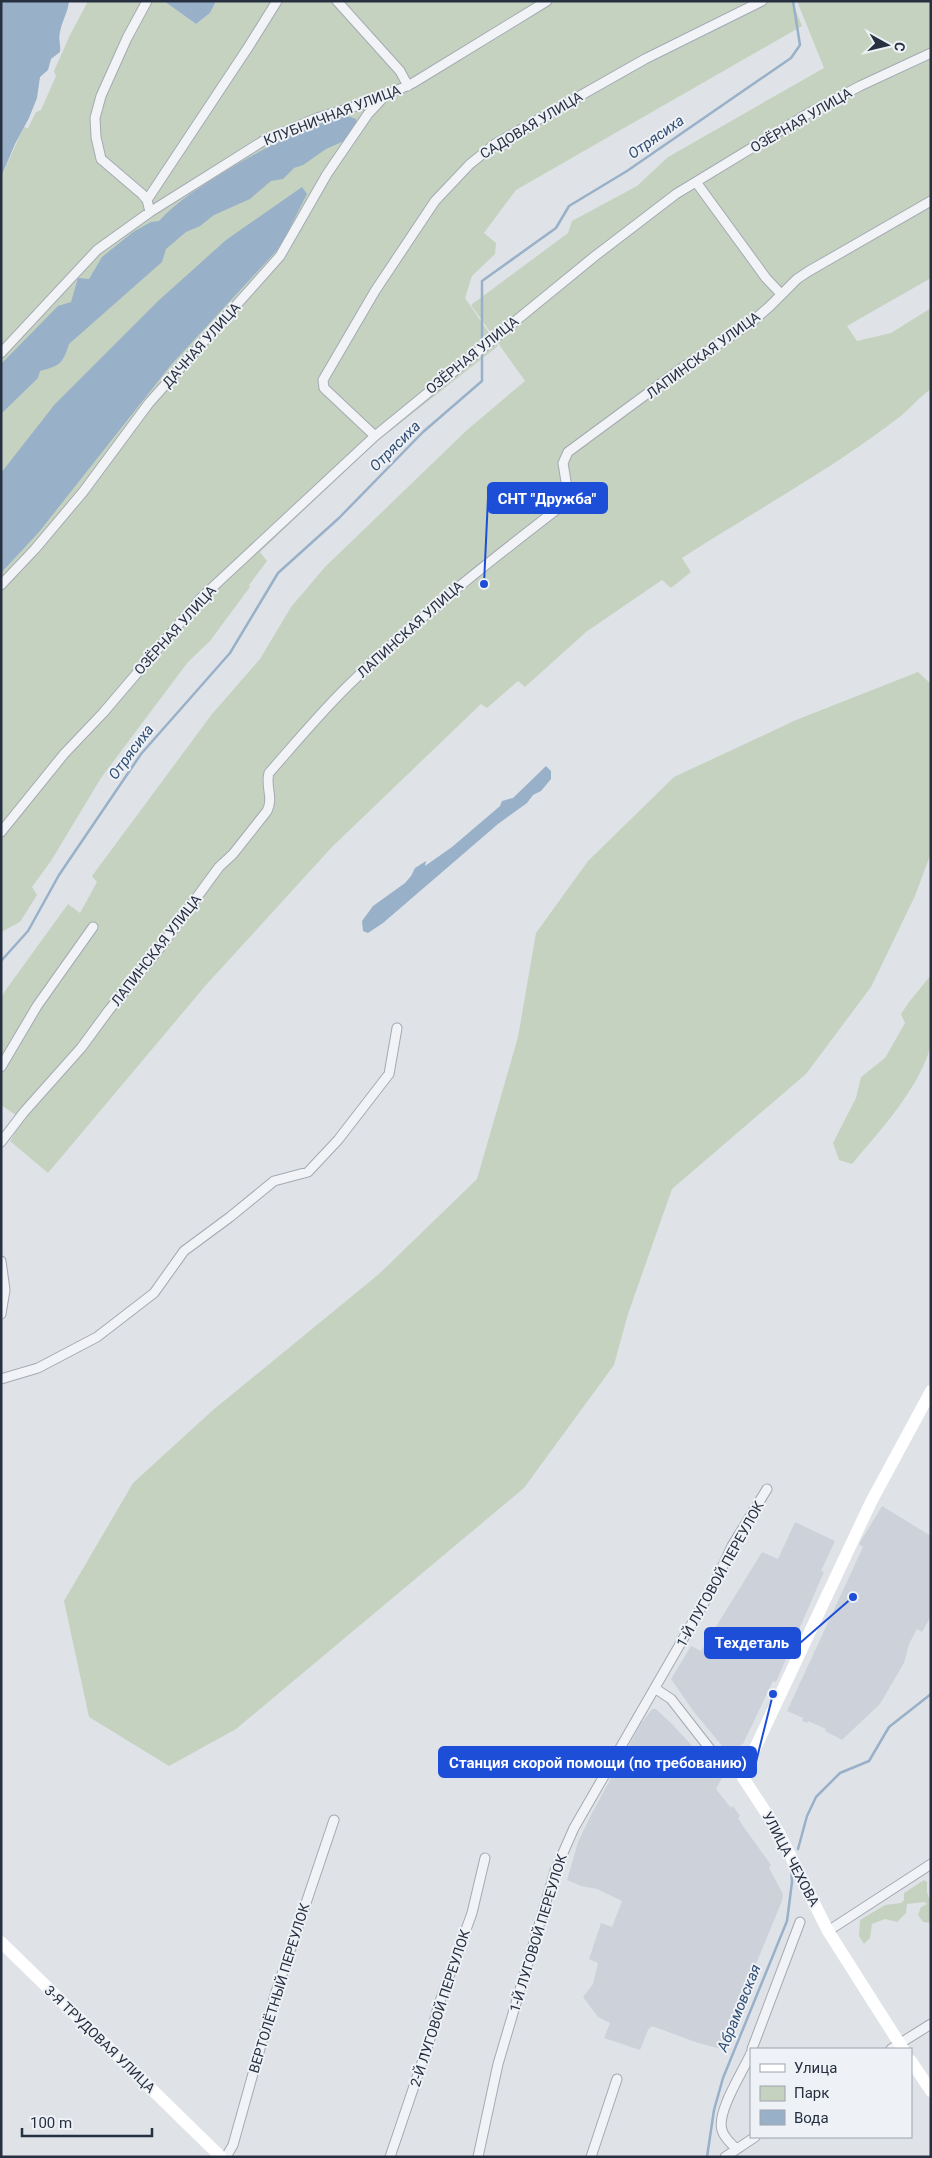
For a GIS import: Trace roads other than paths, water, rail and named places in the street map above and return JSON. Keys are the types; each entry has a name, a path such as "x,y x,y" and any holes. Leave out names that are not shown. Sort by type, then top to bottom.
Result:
{"street":[{"path":"1,353 97,250 150,212 147,200 101,159 96,137 95,118 100,96 127,38 147,1"},
{"path":"147,200 245,53 277,1"},
{"path":"337,1 400,71 408,86"},
{"name":"САДОВАЯ УЛИЦА","path":"375,436 324,388 323,380 375,292 444,191 470,164 495,144 645,59 762,1"},
{"name":"КЛУБНИЧНАЯ УЛИЦА","path":"150,212 263,141 317,118 364,104 408,86 542,3"},
{"name":"ОЗЁРНАЯ УЛИЦА","path":"1,832 64,754 201,598 375,436 594,256 676,194 809,113 860,86 931,53"},
{"name":"ДАЧНАЯ УЛИЦА","path":"1,585 36,549 83,492 149,403 280,256 328,174 368,114 385,96"},
{"path":"696,182 766,278 781,294"},
{"name":"ЛАПИНСКАЯ УЛИЦА","path":"2,1138 81,1048 109,1010 156,953 219,867 233,854 251,832 270,805 269,773 370,664 475,572 569,500 563,463 568,452 686,366 748,325 809,271 931,201"},
{"path":"1,1067 37,1006 92,927"},
{"path":"1,1379 38,1368 98,1337 154,1293 184,1251 274,1181 308,1172 338,1140 389,1074 397,1028"},
{"path":"1,1261 5,1290 1,1314"},
{"path":"742,1776 871,1502 931,1391"},
{"name":"1-Й ЛУГОВОЙ ПЕРЕУЛОК","path":"478,2157 498,2064 555,1871 574,1828 656,1689 713,1588 732,1546 767,1489"},
{"name":"УЛИЦА ЧЕХОВА","path":"656,1689 671,1699 710,1749 742,1776 778,1831 828,1931 898,2047"},
{"name":"ВЕРТОЛЁТНЫЙ ПЕРЕУЛОК","path":"226,2157 233,2145 275,1994 334,1820"},
{"name":"2-Й ЛУГОВОЙ ПЕРЕУЛОК","path":"390,2157 429,2042 444,1988 472,1913 485,1858"},
{"path":"828,1931 931,1864"},
{"path":"752,2048 800,1922"},
{"name":"3-Я ТРУДОВАЯ УЛИЦА","path":"1,1942 220,2157"},
{"path":"898,2047 931,2024"},
{"path":"736,2149 722,2131 722,2120 730,2096 750,2053"},
{"path":"912,2063 931,2092"},
{"path":"591,2157 617,2079"},
{"path":"725,2157 753,2138"}],"water":[{"path":"1,1 69,1 59,35 60,52 51,59 48,70 40,77 37,98 1,177"},
{"path":"164,1 216,1 210,13 196,24"},
{"path":"348,116 356,119 357,124 344,141 326,149 303,165 294,168 283,179 271,181 250,199 214,215 200,226 186,232 166,249 162,262 69,344 65,356 56,366 40,371 38,378 1,414 1,364 58,306 71,302 78,278 89,279 102,257 133,232 151,222 159,221 174,206 191,194 255,154 300,131"},
{"path":"302,187 307,194 280,247 171,365 39,532 1,573 1,473 55,404 158,301 226,240"},
{"path":"546,766 551,771 551,779 541,791 533,795 527,803 498,824 383,923 368,933 363,931 362,921 373,906 405,883 415,868 426,861 425,866 452,847 500,806 502,801 513,798"}],"waterway":[{"name":"Отрясиха","path":"482,346 482,281 556,228 569,206 627,171 791,58 800,45 793,1"},
{"name":"Отрясиха","path":"1,961 28,931 59,875 141,754 230,653 278,573 339,518 423,432 482,381 482,351"},
{"name":"Абрамовская","path":"798,1849 807,1816 816,1797 840,1773 869,1761 889,1727 931,1694"},
{"name":"Абрамовская","path":"707,2157 714,2110 723,2078 787,1921 792,1882 791,1868"}],"place":[{"name":"СНТ \"Дружба\"","path":"484,584"},
{"name":"Техдеталь","path":"853,1597"},
{"name":"Станция скорой помощи (по требованию)","path":"773,1694"}]}
